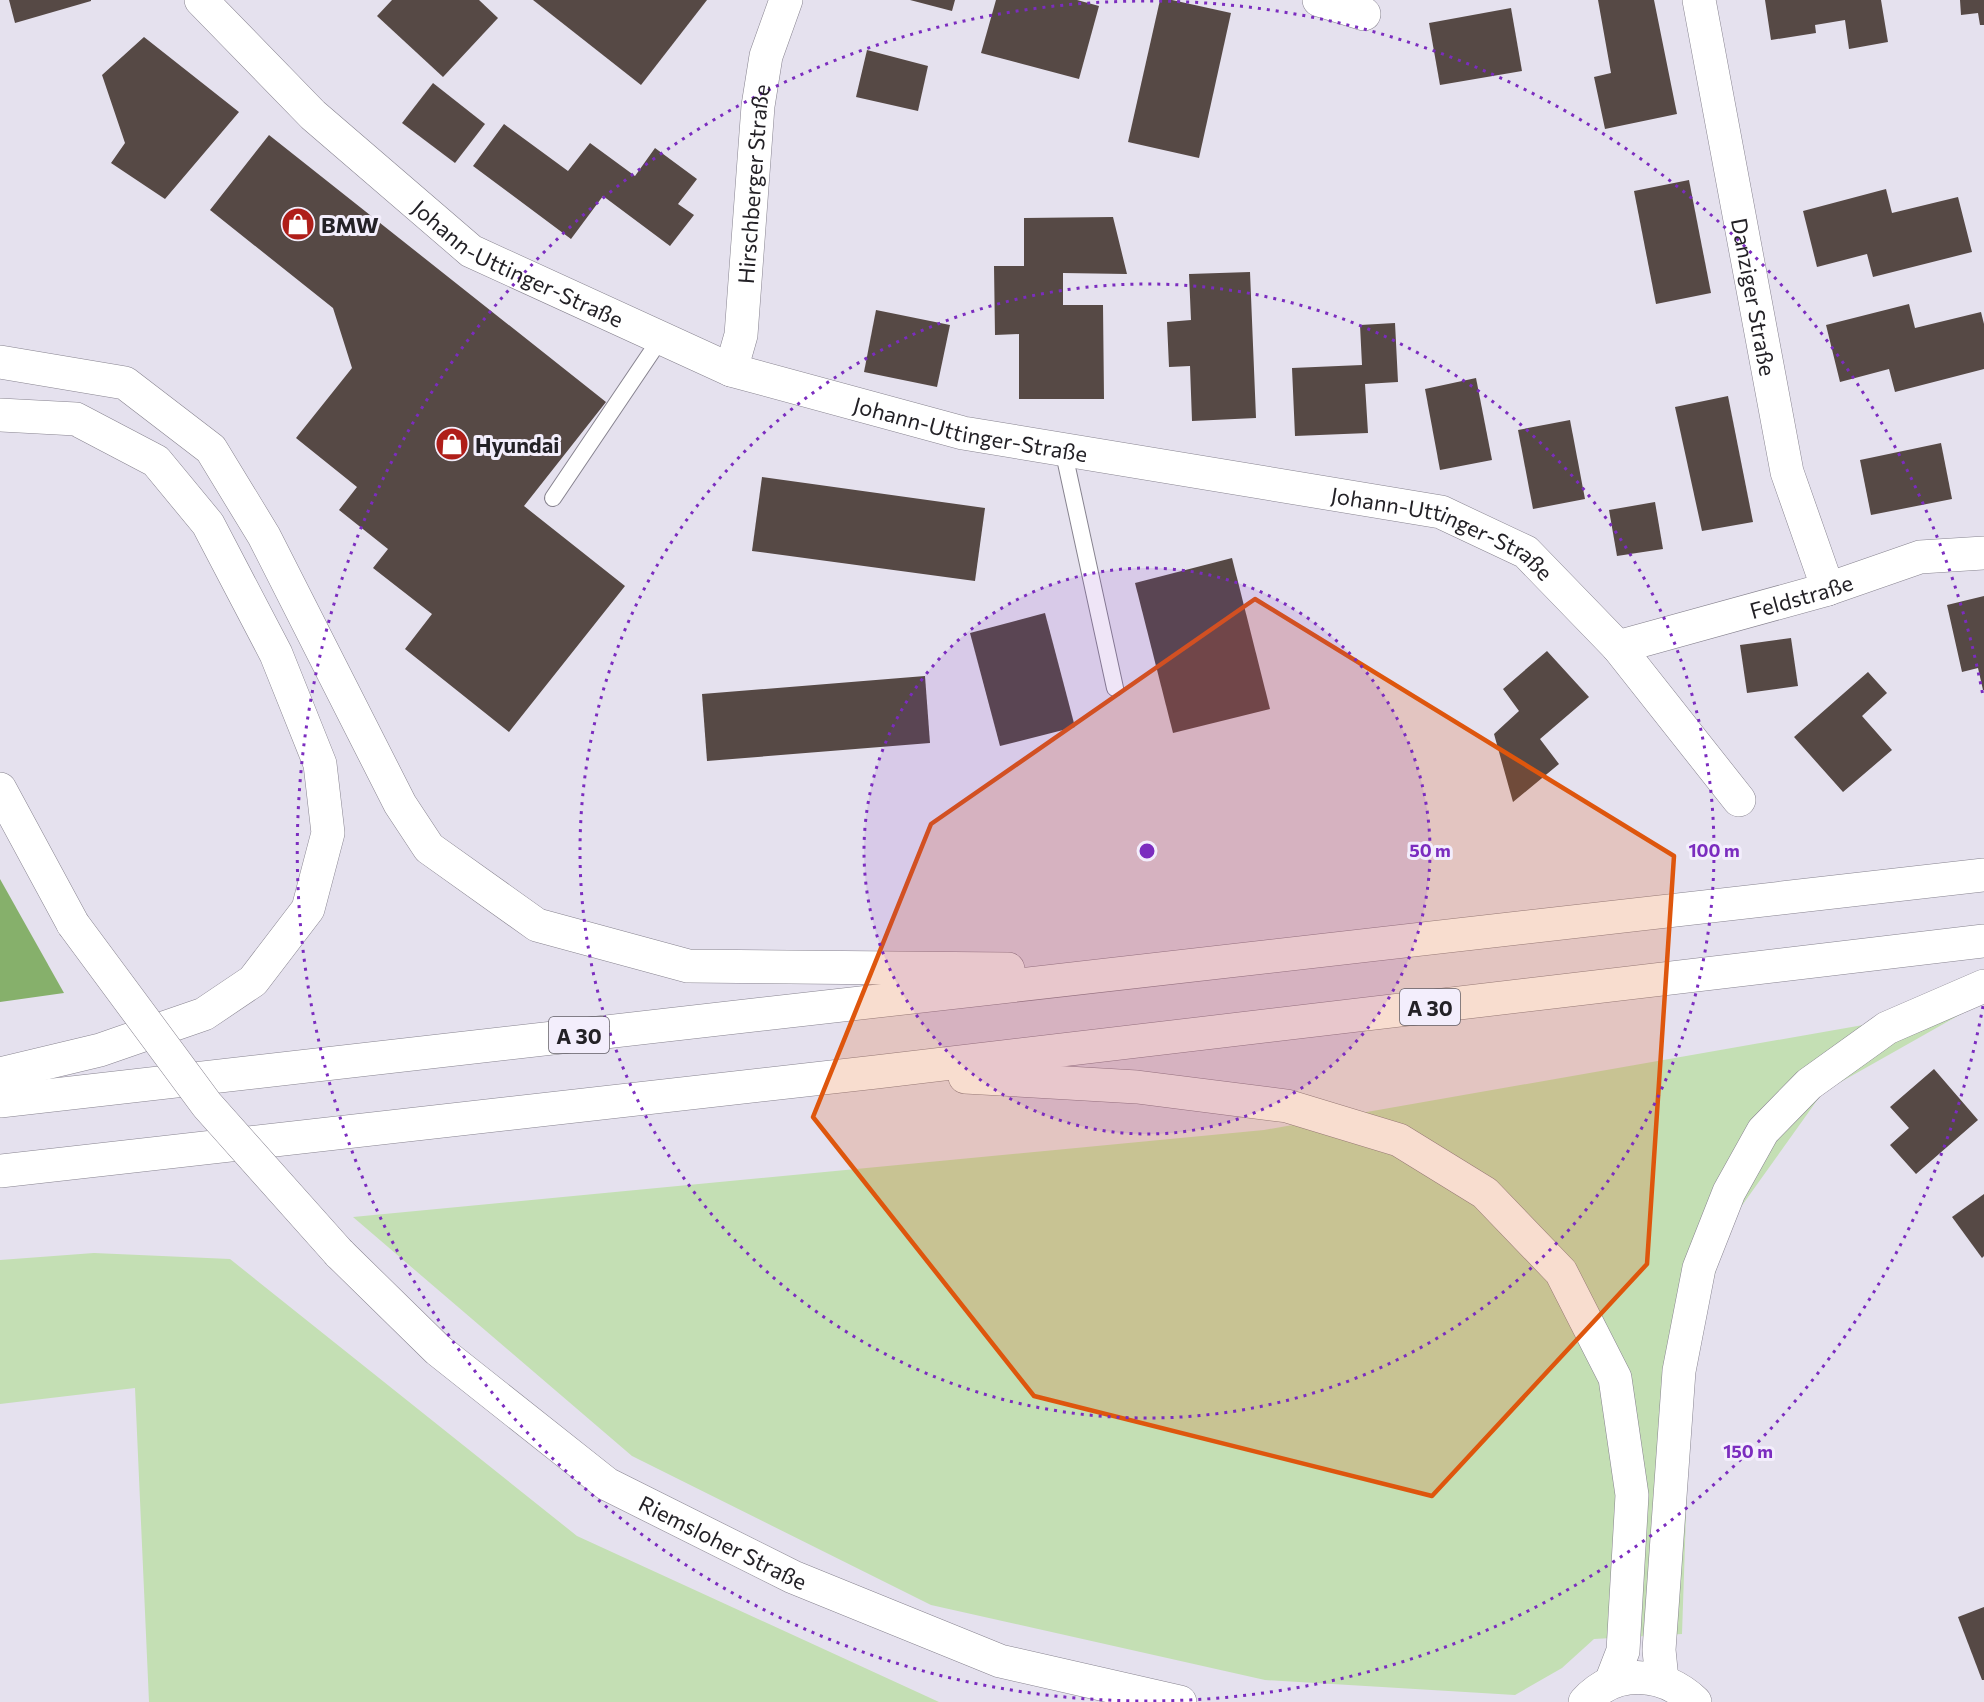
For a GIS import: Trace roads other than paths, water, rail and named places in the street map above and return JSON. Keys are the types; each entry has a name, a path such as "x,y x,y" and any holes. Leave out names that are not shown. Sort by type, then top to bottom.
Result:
{"main road":[{"name":"Johann-Uttinger-Straße","path":"201,0 313,115 471,251 731,370 963,433 1441,512 1526,552 1618,647 1739,800"},
{"name":"Hirschberger Straße","path":"731,370 741,335 758,106 766,56 786,0"},
{"path":"1319,0 1364,14"},
{"name":"Danziger Straße","path":"1699,0 1786,472 1828,588"},
{"path":"0,362 125,383 211,449 264,536 400,804 429,848 537,925 688,966 1157,970"},
{"path":"0,415 76,419 156,461 208,524 276,654 320,765 328,833 308,909 253,981 204,1014 100,1050 0,1074"},
{"name":"Feldstraße","path":"1618,647 1828,588 1920,557 1984,554"},
{"name":"Riemsloher Straße","path":"0,789 73,924 207,1105 339,1253 438,1350 607,1484 793,1578 1000,1661 1180,1702"},
{"name":"A 30","path":"0,1101 1984,875"},
{"name":"A 30","path":"0,1171 876,1072 1984,941"},
{"path":"1662,1680 1659,1650 1679,1371 1699,1268 1729,1192 1762,1131 1809,1084 1887,1028 1984,986"},
{"path":"876,1072 1137,1087 1287,1106 1399,1140 1485,1193 1561,1272 1615,1378 1632,1495 1623,1651 1611,1682"},
{"path":"1585,1702 1592,1694 1611,1682 1636,1677 1662,1680 1683,1690 1695,1702"}],"lane":[{"path":"553,498 661,338"},
{"path":"1063,449 1115,688"}],"place":[{"name":"BMW","path":"298,224"},
{"name":"Hyundai","path":"452,444"}]}
